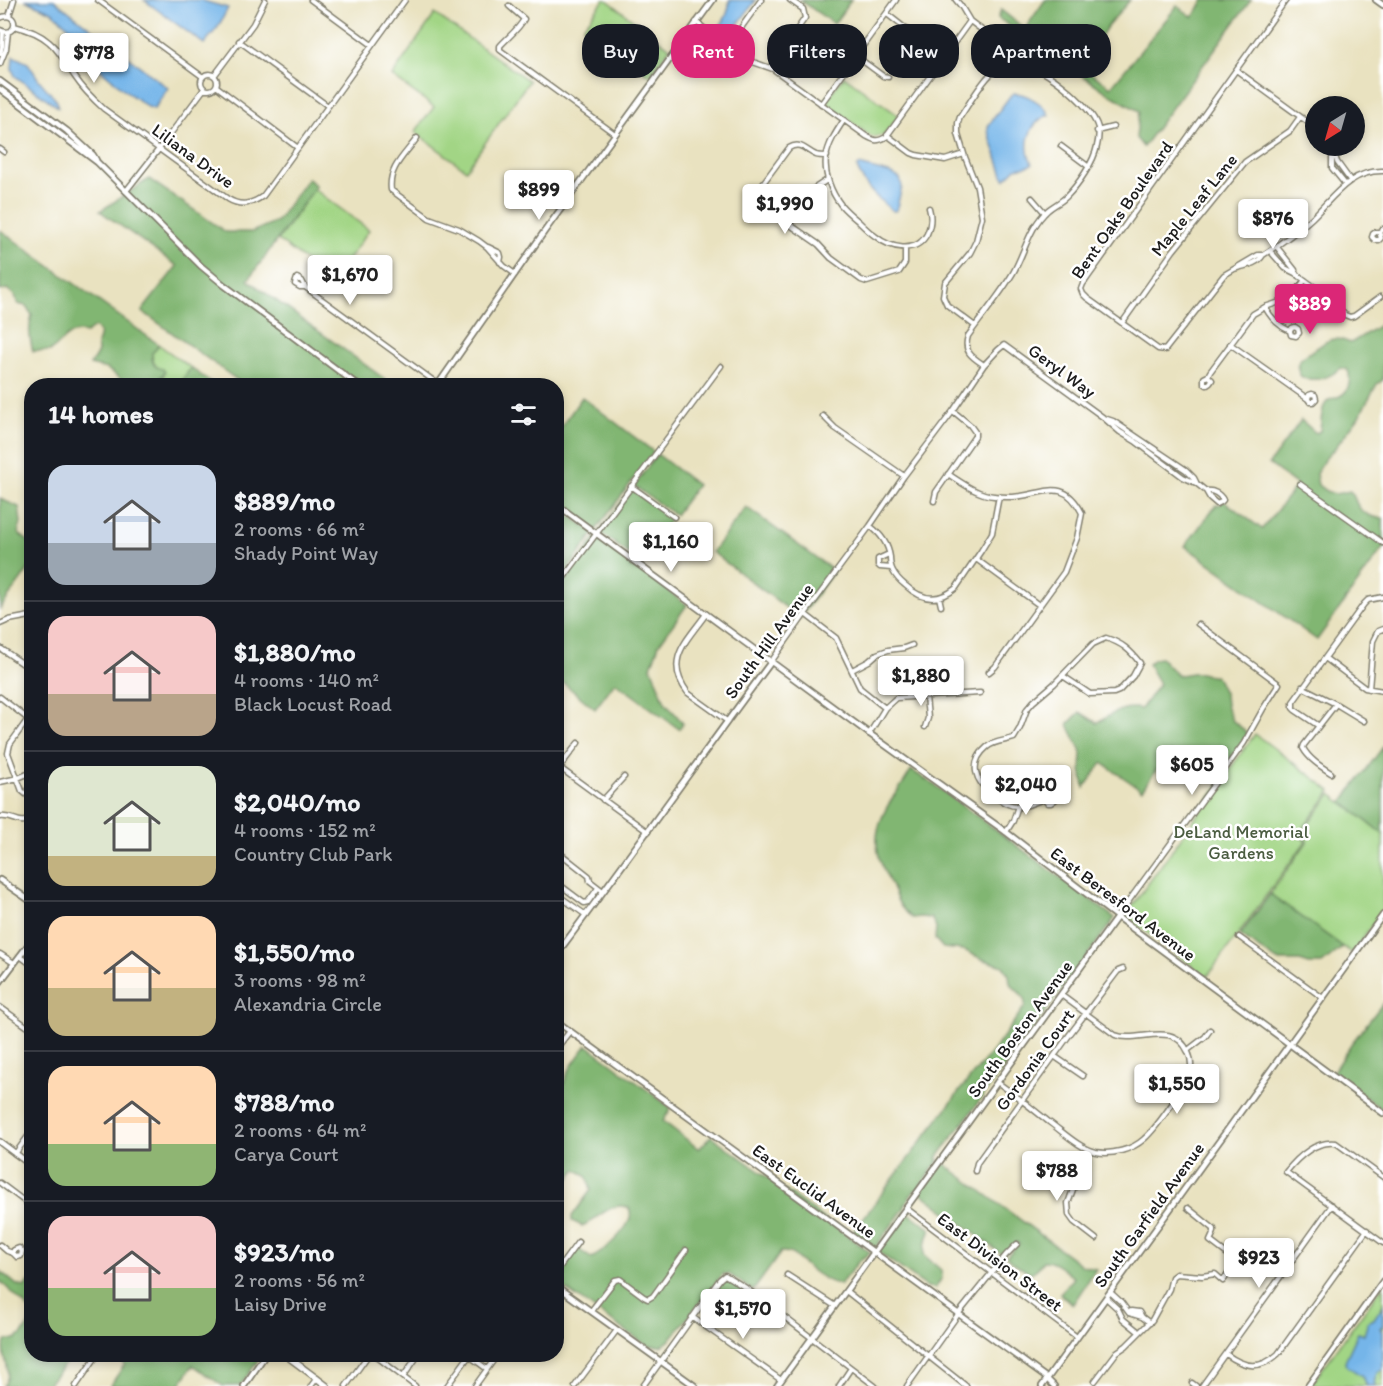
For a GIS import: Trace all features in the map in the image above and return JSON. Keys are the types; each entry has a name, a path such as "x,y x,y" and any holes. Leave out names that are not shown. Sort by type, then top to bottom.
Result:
{"main road":[{"path":"0,1142 24,1160"},
{"path":"295,1362 327,1386"}],"street":[{"path":"9,16 14,0"},
{"path":"98,0 203,77"},
{"path":"214,76 253,24 265,0"},
{"path":"311,0 372,45"},
{"name":"Liliana Drive","path":"14,26 36,33 51,44 79,82 104,109 228,199 247,204 263,196 405,0"},
{"path":"442,378 544,232 713,0"},
{"path":"744,24 762,0"},
{"path":"790,0 803,9 805,18 801,24"},
{"path":"867,41 896,0"},
{"path":"956,0 974,24"},
{"name":"Bent Oaks Boulevard","path":"1285,0 1083,284 1081,289 1083,294 1158,349 1165,350 1224,275 1261,259 1263,255 1312,218 1350,180 1365,173 1383,171"},
{"path":"1376,0 1383,5"},
{"path":"509,6 524,19 524,22 500,46 500,50 616,135"},
{"path":"886,14 899,24"},
{"path":"0,18 9,16 13,20 12,30 4,32"},
{"path":"784,78 874,141 880,140 887,135 970,21"},
{"path":"0,54 4,32"},
{"path":"0,64 6,49 4,32"},
{"path":"239,41 328,106"},
{"path":"1236,70 1305,120"},
{"path":"209,74 214,76 217,81 216,86 210,90 204,88 201,83 203,77 209,74"},
{"path":"820,104 840,78"},
{"path":"975,326 954,312 943,296 945,283 970,253 976,241 982,217 976,187 958,134 958,123 987,78"},
{"path":"984,365 969,353 966,346 968,336 1012,275 1037,223 1045,213 1065,198 1089,167 1097,147 1098,128 1086,108 1069,90 1051,78"},
{"path":"0,81 68,131 201,266 348,378"},
{"path":"216,86 298,147"},
{"path":"126,191 204,88"},
{"path":"0,89 98,162"},
{"name":"Maple Leaf Lane","path":"1122,323 1173,251 1245,162 1290,131 1300,117"},
{"path":"843,120 833,137 827,156 828,180 842,207 874,236 905,249 919,244 926,238 931,225 929,208"},
{"path":"1097,131 1113,127"},
{"path":"887,135 916,155 945,160 964,154"},
{"path":"417,138 392,171 391,190 429,218 459,229 500,253 500,262 516,274"},
{"path":"827,156 818,156 800,145 789,148 758,190 756,198 759,204 764,210 818,244 831,258 867,282 899,272 904,263 905,249"},
{"path":"1060,146 1089,167"},
{"path":"1332,156 1332,168 1345,184"},
{"path":"1336,156 1350,180"},
{"path":"789,224 815,188 828,180"},
{"path":"1032,198 1045,213"},
{"path":"1276,246 1295,273"},
{"path":"1270,251 1285,268 1330,298 1342,313 1350,317 1380,297"},
{"path":"1208,376 1253,314 1294,294 1305,280"},
{"path":"305,286 428,378"},
{"path":"1265,307 1274,321 1290,331"},
{"path":"1230,344 1308,399"},
{"name":"South Hill Avenue","path":"564,944 870,526 984,365 1004,345"},
{"name":"Geryl Way","path":"1004,345 1104,418 1113,421 1171,469 1206,490"},
{"path":"564,577 721,366"},
{"path":"934,501 936,492 975,436 970,424 953,411"},
{"path":"823,416 835,428 904,476"},
{"name":"Geryl Way","path":"1134,438 1175,464 1194,478 1196,483"},
{"path":"1171,469 1175,464"},
{"path":"948,474 970,488 991,496 1013,497 1058,490 1068,495 1082,513 1077,538 1064,572 995,667 989,672"},
{"path":"1300,484 1383,543"},
{"path":"631,486 675,517"},
{"path":"870,526 884,539 891,568 896,577 915,594 929,598 939,597 956,588 992,533 999,496"},
{"name":"East Beresford Avenue","path":"564,510 1006,832 1383,1113"},
{"path":"889,554 878,559 878,562 880,567 891,568"},
{"path":"976,559 1039,606"},
{"path":"939,597 941,606"},
{"path":"1319,726 1295,710 1293,702 1364,604 1368,600 1383,597"},
{"path":"706,614 678,655 678,673 688,693 727,721"},
{"path":"805,614 836,638 860,688 885,708"},
{"path":"0,624 24,617"},
{"name":"South Boston Avenue","path":"777,1386 1245,743 1279,684 1198,624"},
{"path":"1370,689 1373,641 1378,631 1383,629"},
{"path":"1044,799 1018,807 1004,803 983,787 978,780 975,772 981,753 992,743 1014,738 1027,709 1093,644 1107,638 1119,642 1132,652 1140,663 1133,676 1119,691 1114,693 1090,694 1063,676"},
{"path":"852,670 877,654 912,645"},
{"path":"0,648 24,664"},
{"path":"1325,658 1365,688 1383,692"},
{"path":"1302,687 1364,721"},
{"path":"869,734 885,708 896,698 980,693"},
{"path":"925,727 928,718 926,696"},
{"path":"0,697 24,715"},
{"path":"1331,773 1318,765 1303,748 1335,704"},
{"path":"24,726 10,744 8,753 24,793"},
{"path":"564,759 578,742"},
{"path":"564,771 648,832"},
{"path":"0,782 24,775"},
{"path":"603,800 624,777"},
{"path":"1006,832 1018,807"},
{"path":"0,817 11,817 24,822"},
{"path":"564,856 589,876 590,882 603,891"},
{"path":"0,880 24,896"},
{"path":"564,888 584,903 588,902 598,888"},
{"path":"564,900 586,915"},
{"name":"South Garfield Avenue","path":"1042,1386 1383,915"},
{"path":"1239,937 1323,998"},
{"path":"0,982 24,951"},
{"path":"0,954 14,963"},
{"path":"20,956 24,959"},
{"name":"Gordonia Court","path":"975,1171 977,1163 1054,1056 1118,971 1123,969"},
{"path":"997,1083 1074,1140 1098,1152 1118,1152 1133,1147 1151,1132 1186,1084 1190,1077 1191,1059 1188,1050 1175,1038 1165,1034 1122,1038 1061,995"},
{"path":"0,1007 24,1024"},
{"name":"East Euclid Avenue","path":"564,1027 959,1313 1044,1376 1054,1386"},
{"path":"1188,1050 1210,1030"},
{"path":"564,1039 570,1031"},
{"path":"1054,1056 1083,1076"},
{"path":"15,1154 24,1142"},
{"path":"1383,1177 1336,1143 1330,1142 1319,1144 1298,1158 1286,1172 1383,1243"},
{"path":"1088,1149 1068,1203 1069,1215 1074,1222 1096,1239"},
{"path":"0,1184 24,1201"},
{"path":"1202,1386 1332,1205"},
{"name":"East Division Street","path":"906,1208 1077,1337"},
{"path":"1095,1381 1112,1358 1150,1323 1169,1289 1172,1277 1176,1274 1215,1275 1223,1281 1236,1263 1210,1241 1214,1229 1188,1208"},
{"path":"1226,1354 1245,1365 1270,1361 1278,1354 1366,1230"},
{"path":"564,1261 578,1242"},
{"path":"908,1386 959,1313 1017,1244"},
{"path":"0,1245 13,1253"},
{"path":"591,1311 615,1280 620,1279 648,1299 653,1296 686,1250"},
{"path":"643,1386 724,1275 728,1275 875,1386"},
{"path":"787,1275 835,1306"},
{"path":"1308,1386 1383,1281"},
{"path":"846,1291 966,1386"},
{"path":"564,1292 695,1386"},
{"path":"1110,1292 1131,1315 1142,1317 1150,1323"},
{"path":"1106,1298 1118,1309 1123,1319 1139,1332"},
{"path":"692,1317 781,1380"},
{"path":"575,1386 617,1330"},
{"path":"76,1386 92,1362"},
{"path":"244,1386 260,1362"},
{"path":"346,1386 365,1362"},
{"path":"382,1362 415,1386"},
{"path":"403,1377 413,1362"},
{"path":"447,1386 463,1362"},
{"path":"478,1362 487,1369"},
{"path":"475,1386 492,1362"},
{"path":"839,1386 851,1368"},
{"path":"311,1386 316,1378"}],"green space":[{"path":"604,0 607,0 638,24 585,24"},
{"path":"800,0 851,0 834,24"},
{"path":"1045,0 1130,0 1110,24 1028,24"},
{"path":"1204,0 1251,0 1143,147 1136,138 1139,111 1086,78 1098,78 1111,87 1177,6 1193,17"},
{"path":"1001,10 1019,24 1007,24 998,18"},
{"path":"435,14 529,81 466,170 415,132 434,107 392,76"},
{"path":"659,40 670,48 659,63"},
{"path":"843,78 847,78 899,116 884,135 874,137 826,103"},
{"path":"308,178 316,186 248,280 383,378 234,378 142,311 177,266 100,211 149,179 226,232 252,232 277,221"},
{"path":"314,189 369,230 333,281 278,240"},
{"path":"0,230 158,344 152,353 153,362 165,372 160,378 119,378 107,369 90,365 98,351 99,334 95,327 86,333 71,334 50,351 33,351 30,333 32,315 26,306 18,304 15,296 7,289 0,291"},
{"path":"1383,323 1383,380 1377,384 1358,418 1324,460 1316,474 1318,485 1326,491 1335,494 1350,491 1361,510 1372,516 1383,518 1383,548 1317,640 1185,546 1216,505 1224,501 1262,529 1297,485 1269,464 1301,420 1316,433 1320,431 1324,406 1329,400 1343,394 1349,384 1348,370 1341,368 1323,378 1302,378 1298,368 1300,360 1328,341 1339,339 1351,343"},
{"path":"158,344 191,368 184,378 161,378 164,375 155,365 152,357 152,353"},
{"path":"191,368 205,378 184,378"},
{"path":"582,397 654,452 596,530 564,506 564,423"},
{"path":"657,454 697,485 675,515 634,486"},
{"path":"631,489 672,518 640,562 599,532"},
{"path":"0,498 19,507 21,523 18,533 24,538 24,576 0,609"},
{"path":"746,507 834,571 800,618 712,552"},
{"path":"564,511 594,533 564,575"},
{"path":"596,537 687,605 659,644 651,667 665,702 683,723 679,729 615,682 595,709 564,684 564,581"},
{"path":"1161,658 1177,675 1202,673 1216,676 1225,695 1232,720 1248,733 1243,742 1214,780 1170,751 1142,790 1102,763 1084,788 1081,769 1082,753 1068,724 1080,712 1097,723 1124,709 1141,709 1159,684 1148,664 1154,659"},
{"name":"DeLand Memorial Gardens","path":"1255,734 1331,791 1298,835 1306,841 1207,977 1125,916"},
{"path":"1383,747 1383,834 1342,802"},
{"path":"911,770 1115,918 937,1158 939,1160 874,1249 852,1233 1025,1006 1024,999 1010,983 1009,975 1003,966 964,950 943,948 935,939 936,927 931,918 912,918 898,901 879,856 877,837 887,808"},
{"path":"1331,794 1383,834 1383,910 1352,953 1270,894 1307,842 1300,835"},
{"path":"1270,894 1343,947 1322,964 1277,961 1240,935"},
{"path":"1383,1003 1383,1110 1332,1073"},
{"path":"587,1045 671,1108 663,1121 699,1149 711,1136 871,1253 858,1262 840,1284 822,1278 795,1256 785,1252 781,1252 753,1291 729,1274 723,1274 669,1341 661,1346 648,1346 564,1288 566,1266 574,1253 578,1249 591,1258 596,1256 622,1232 630,1216 629,1208 617,1206 582,1226 572,1221 572,1216 591,1190 587,1177 576,1170 564,1190 564,1081"},
{"path":"942,1162 1083,1266 1096,1269 1073,1304 1060,1293 1074,1278 1059,1266 1043,1261 1031,1273 1019,1267 1006,1257 1019,1244 1017,1242 1003,1255 920,1192"},
{"path":"906,1211 931,1229 924,1255 941,1270 942,1278 935,1288 927,1287 877,1251"},
{"path":"0,1271 17,1285 24,1287 24,1304 0,1281"},
{"path":"725,1277 750,1294 739,1308 712,1293"},
{"path":"1383,1285 1383,1386 1310,1386"},
{"path":"24,1331 24,1362 66,1362 47,1386 3,1386 8,1375 4,1354 5,1341 20,1336"},
{"path":"122,1362 257,1362 240,1386 223,1386 193,1365 179,1386 110,1386 125,1364"}],"water":[{"path":"25,0 54,0 168,88 154,109 128,93 100,69 76,33 52,12"},
{"path":"144,0 200,0 228,8 218,27 204,44"},
{"path":"729,0 756,0 738,24 722,24 729,8"},
{"path":"13,56 28,63 57,101 58,107 15,76 12,69"},
{"path":"1014,93 1034,100 1049,115 1040,120 1030,133 1028,150 1032,164 1016,168 1005,179 988,126"},
{"path":"859,165 900,178 902,187 896,211 887,206 868,187 857,168"},
{"path":"1383,1305 1383,1325 1380,1328 1383,1333 1383,1368 1376,1376 1375,1386 1366,1386 1362,1376 1347,1366 1345,1361 1358,1333 1364,1335 1368,1322 1374,1319"}]}
